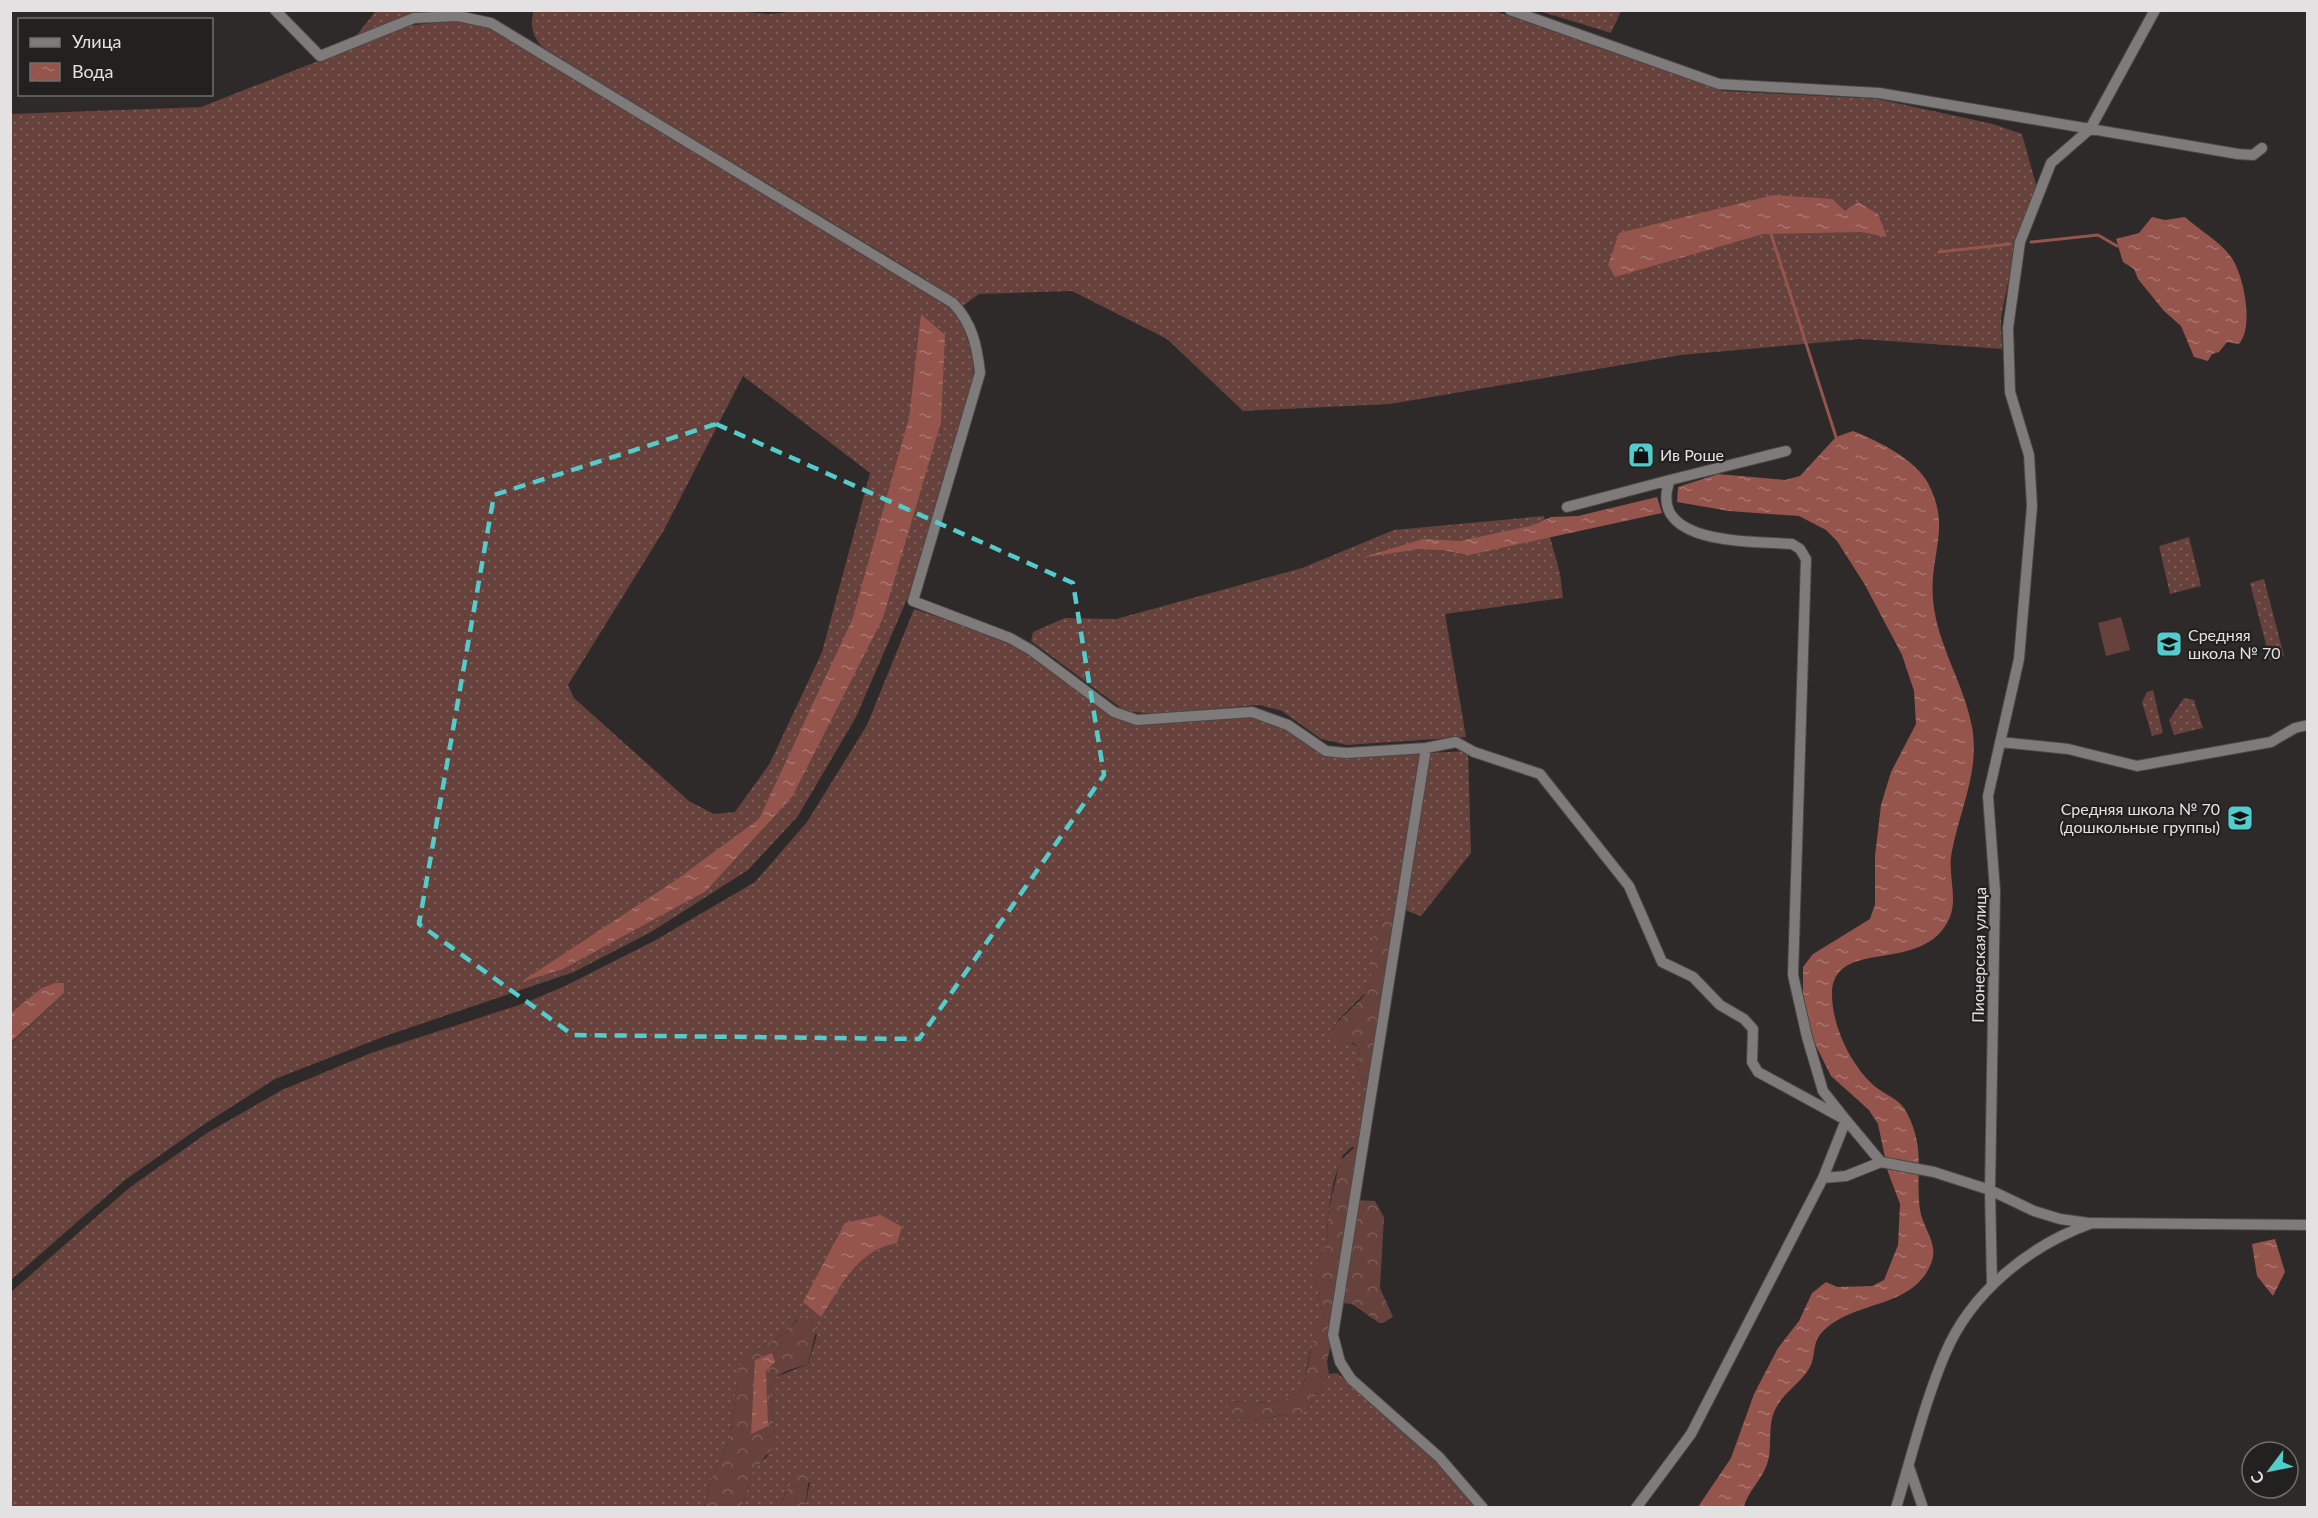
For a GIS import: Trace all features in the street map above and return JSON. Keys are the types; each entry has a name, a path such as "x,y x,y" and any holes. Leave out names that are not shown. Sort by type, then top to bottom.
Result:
{"street":[{"path":"275,10 320,56 414,18 458,16 491,23 953,303 962,312 975,340 980,372 977,389 913,602 1010,638 1031,650 1114,712 1137,720 1252,712 1288,725 1326,751 1346,753 1426,748 1456,742 1474,752 1540,774 1629,886 1662,962 1693,977 1720,1005 1744,1019 1753,1029 1752,1062 1758,1072 1846,1120"},
{"path":"458,16 475,10"},
{"path":"1510,10 1719,84 1880,93 2246,155 2253,155 2262,148"},
{"path":"2090,129 2155,10"},
{"name":"Пионерская улица","path":"1992,1284 1990,1190 1995,891 1988,796 2019,659 2032,506 2029,455 2010,392 2008,328 2020,242 2051,163 2090,129"},
{"path":"1567,507 1786,451"},
{"path":"1670,480 1665,494 1670,513 1682,527 1710,537 1792,544 1800,549 1806,559 1793,975 1806,1037 1823,1091 1881,1162"},
{"path":"2000,742 2068,749 2137,766 2271,742 2295,728 2307,725"},
{"path":"1426,748 1333,1335 1340,1362 1351,1379 1438,1457 1483,1508"},
{"path":"1636,1508 1691,1434 1823,1178 1846,1120"},
{"path":"1823,1178 1846,1176 1881,1162 1934,1172 1990,1190 2060,1220 2092,1223 2307,1225"},
{"path":"1896,1508 1944,1354 1958,1327 1992,1284 2035,1251 2064,1233 2092,1223"},
{"path":"1908,1467 1923,1508"}],"highlighted area":[{"path":"716,424 1073,583 1104,775 919,1039 573,1035 419,924 494,495"}],"green space":[{"path":"534,10 721,10 769,14 809,10 1495,11 1723,91 1878,99 1993,124 2022,134 2037,188 2017,238 2001,318 2002,349 1860,339 1681,355 1390,404 1243,411 1167,339 1072,291 979,294 963,306 909,269 543,48 533,30"},
{"path":"376,11 464,11 356,36"},
{"path":"1539,11 1621,11 1611,33"},
{"path":"457,20 490,27 940,300 956,313 964,327 973,358 974,388 908,597 856,717 798,816 748,870 651,932 574,972 388,1035 275,1079 203,1125 125,1180 11,1280 11,1043 64,993 40,989 11,1013 11,114 201,107 407,26","holes":["743,376 870,473 822,652 770,763 735,812 714,814 689,801 574,698 568,685 664,530"]},
{"path":"1544,516 1560,573 1563,598 1445,614 1466,737 1347,745 1321,739 1282,711 1259,705 1154,714 1125,711 1031,641 1033,632 1065,618 1116,619 1302,568 1394,530"},
{"path":"2189,537 2201,586 2170,594 2159,546"},
{"path":"2264,579 2284,656 2270,660 2250,583"},
{"path":"914,609 1007,640 1122,720 1255,713 1348,757 1468,751 1471,853 1421,916 1402,909 1373,946 1372,978 1367,991 1339,1019 1331,1031 1358,1047 1360,1060 1357,1065 1372,1093 1362,1148 1352,1147 1343,1155 1334,1180 1328,1214 1327,1242 1313,1272 1324,1317 1310,1352 1302,1390 1277,1401 1232,1401 1235,1418 1260,1420 1308,1409 1329,1374 1337,1373 1430,1451 1481,1507 805,1507 810,1482 786,1492 779,1507 742,1507 751,1475 757,1465 767,1457 775,1437 770,1388 776,1377 808,1364 817,1335 797,1319 788,1331 750,1354 737,1383 730,1439 711,1479 704,1507 11,1507 10,1293 129,1188 207,1133 282,1090 371,1053 525,1003 565,986 654,941 755,882 807,822 867,725"},
{"path":"2121,617 2130,650 2106,656 2098,623"},
{"path":"2153,690 2163,733 2152,736 2142,702 2147,692"},
{"path":"2184,698 2194,700 2203,728 2174,735 2169,720"},
{"path":"1402,909 1372,1093 1363,1087 1356,1076 1359,1061 1358,1047 1353,1043 1336,1043 1331,1031 1368,989 1372,971 1373,938 1378,921 1386,914"},
{"path":"1356,1146 1362,1148 1357,1200 1375,1201 1384,1217 1380,1288 1393,1317 1379,1323 1352,1304 1340,1303 1327,1362 1329,1374 1308,1409 1293,1419 1285,1414 1260,1420 1235,1418 1226,1408 1232,1401 1277,1401 1302,1390 1317,1324 1324,1317 1313,1272 1327,1242 1328,1214 1340,1161"},
{"path":"811,1314 818,1323 808,1364 776,1377 770,1388 775,1437 772,1448 751,1475 742,1507 704,1508 711,1479 730,1439 739,1367 750,1354 788,1331 798,1319"},
{"path":"799,1466 810,1471 805,1507 779,1507"}],"water":[{"path":"1774,195 1832,199 1845,211 1858,202 1878,214 1887,237 1861,232 1763,234 1615,277 1608,265 1619,233"},
{"path":"2152,217 2165,220 2185,217 2223,248 2233,260 2241,278 2247,315 2244,336 2239,344 2227,342 2219,352 2212,354 2208,361 2194,357 2181,326 2164,311 2138,279 2134,269 2123,262 2116,239 2139,233"},
{"path":"921,314 945,335 941,422 883,618 792,797 706,891 563,969 521,982 676,880 759,819 852,620 909,418"},
{"path":"1853,431 1884,446 1914,466 1928,483 1935,499 1939,528 1933,584 1935,617 1968,711 1974,743 1968,790 1955,835 1951,859 1953,901 1950,917 1938,935 1921,946 1847,966 1836,976 1832,994 1840,1033 1859,1070 1877,1088 1901,1104 1913,1126 1918,1150 1920,1210 1932,1242 1932,1261 1923,1277 1911,1289 1847,1315 1832,1324 1819,1336 1810,1367 1776,1408 1771,1422 1768,1460 1744,1507 1698,1507 1731,1458 1754,1394 1778,1348 1799,1321 1812,1293 1826,1282 1837,1287 1872,1286 1884,1280 1898,1245 1900,1204 1888,1172 1878,1124 1869,1110 1831,1076 1809,1032 1803,1000 1803,967 1813,954 1870,919 1875,904 1875,856 1881,805 1891,772 1916,724 1914,691 1902,655 1865,585 1837,541 1826,530 1799,516 1729,511 1677,502 1678,487 1718,474 1785,480 1800,476 1836,437"},
{"path":"1657,497 1662,513 1469,555 1419,549 1361,558 1423,539 1460,541 1534,525 1551,517 1578,516"},
{"path":"55,983 64,983 64,993 11,1042 11,1013 40,989"},
{"path":"881,1215 902,1227 897,1243 871,1253 861,1261 844,1281 821,1317 803,1302 845,1223"},
{"path":"2275,1239 2285,1272 2273,1296 2257,1276 2252,1244"},
{"path":"772,1353 775,1362 766,1371 768,1426 751,1434 755,1360"}],"waterway":[{"path":"1771,234 1836,437"},
{"path":"2031,242 2098,235 2117,246"},
{"path":"1939,252 2010,244"}],"place":[{"name":"Ив Роше","path":"1641,455"},
{"name":"Средняя школа № 70","path":"2169,644"},
{"name":"Средняя школа № 70 (дошкольные группы)","path":"2240,818"}]}
